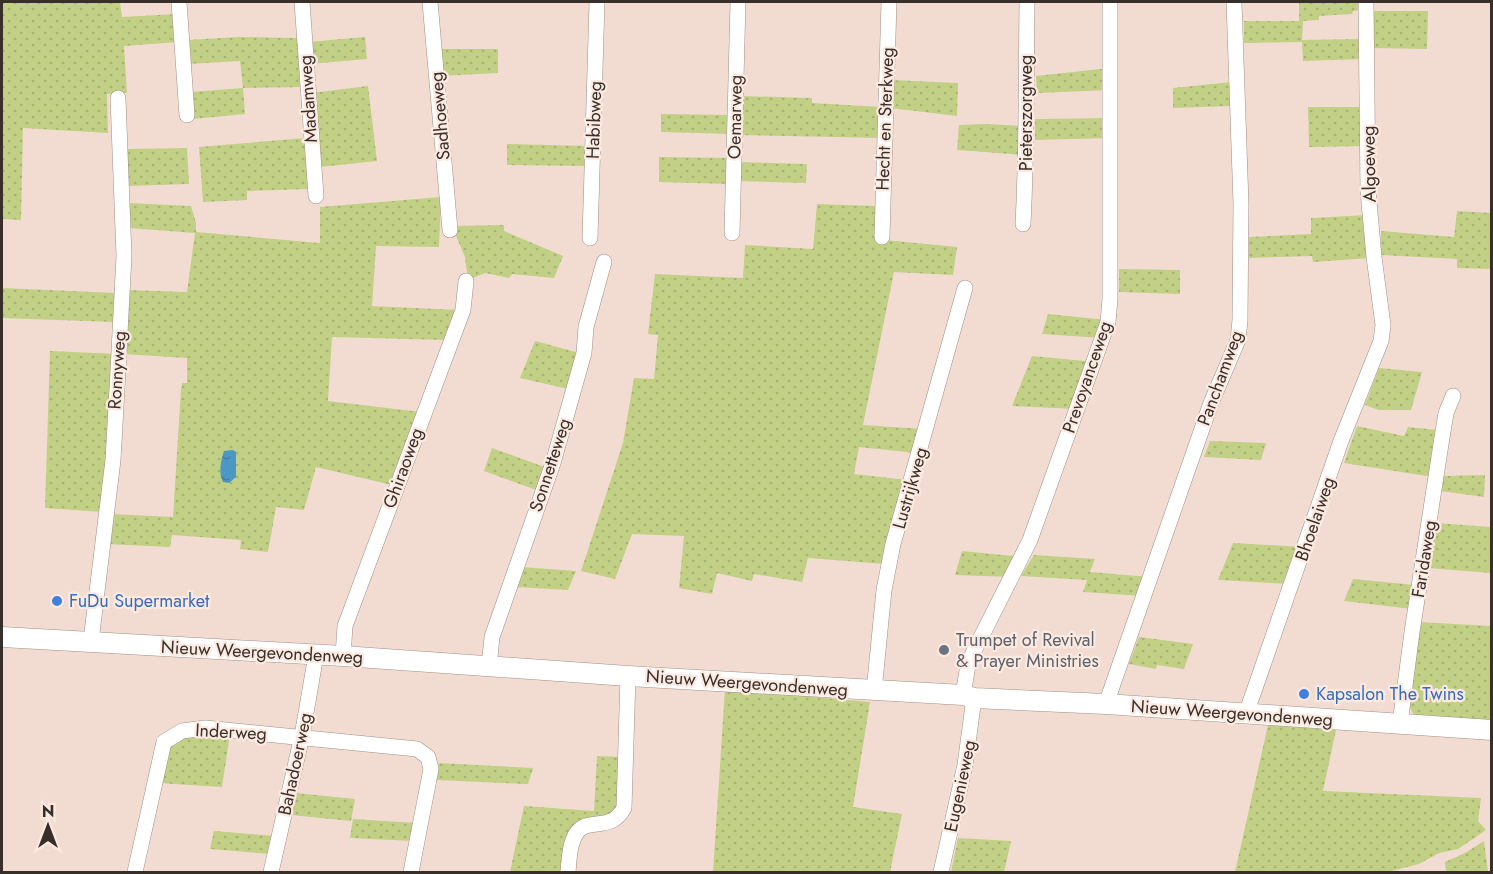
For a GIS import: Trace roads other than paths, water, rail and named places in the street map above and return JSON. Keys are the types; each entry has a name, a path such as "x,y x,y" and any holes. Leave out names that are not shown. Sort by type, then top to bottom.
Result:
{"street":[{"path":"179,2 187,115"},
{"name":"Madamweg","path":"302,2 316,196"},
{"name":"Sadhoeweg","path":"430,2 450,230"},
{"name":"Habibweg","path":"590,238 597,2"},
{"name":"Oemarweg","path":"732,233 738,2"},
{"name":"Hecht en Sterkweg","path":"882,237 889,2"},
{"name":"Pieterszorgweg","path":"1023,224 1027,146 1025,116 1027,2"},
{"name":"Prevoyanceweg","path":"968,697 968,665 1030,540 1108,322 1110,299 1110,2"},
{"name":"Panchamweg","path":"1106,704 1211,403 1238,340 1241,204 1234,2"},
{"name":"Algoeweg","path":"1366,2 1368,191 1383,325"},
{"name":"Ronnyweg","path":"91,641 113,460 124,256 118,98"},
{"name":"Sonnetteweg","path":"489,666 492,637 553,463 584,353 586,327 604,262"},
{"name":"Ghiraoweg","path":"343,656 345,626 463,310 466,281"},
{"name":"Lustrijkweg","path":"874,691 884,590 893,544 965,288"},
{"name":"Bhoelaiweg","path":"1246,714 1341,441 1381,341 1383,325"},
{"name":"Faridaweg","path":"1400,724 1446,413 1453,396"},
{"name":"Nieuw Weergevondenweg","path":"2,637 343,656 1491,730"},
{"name":"Bahadoerweg","path":"272,873 302,736 316,655"},
{"path":"568,873 573,837 581,828 590,824 611,822 619,817 624,808 628,676"},
{"name":"Eugenieweg","path":"941,873 965,765 968,697"},
{"name":"Inderweg","path":"135,873 164,741 182,731 205,728 417,749 428,757 431,769 411,873"}],"water":[{"path":"224,451 236,452 236,477 229,483 223,482 220,471"}],"place":[{"name":"FuDu Supermarket","path":"57,601"},
{"name":"Trumpet of Revival & Prayer Ministries","path":"944,650"},
{"name":"Kapsalon The Twins","path":"1304,694"}]}
